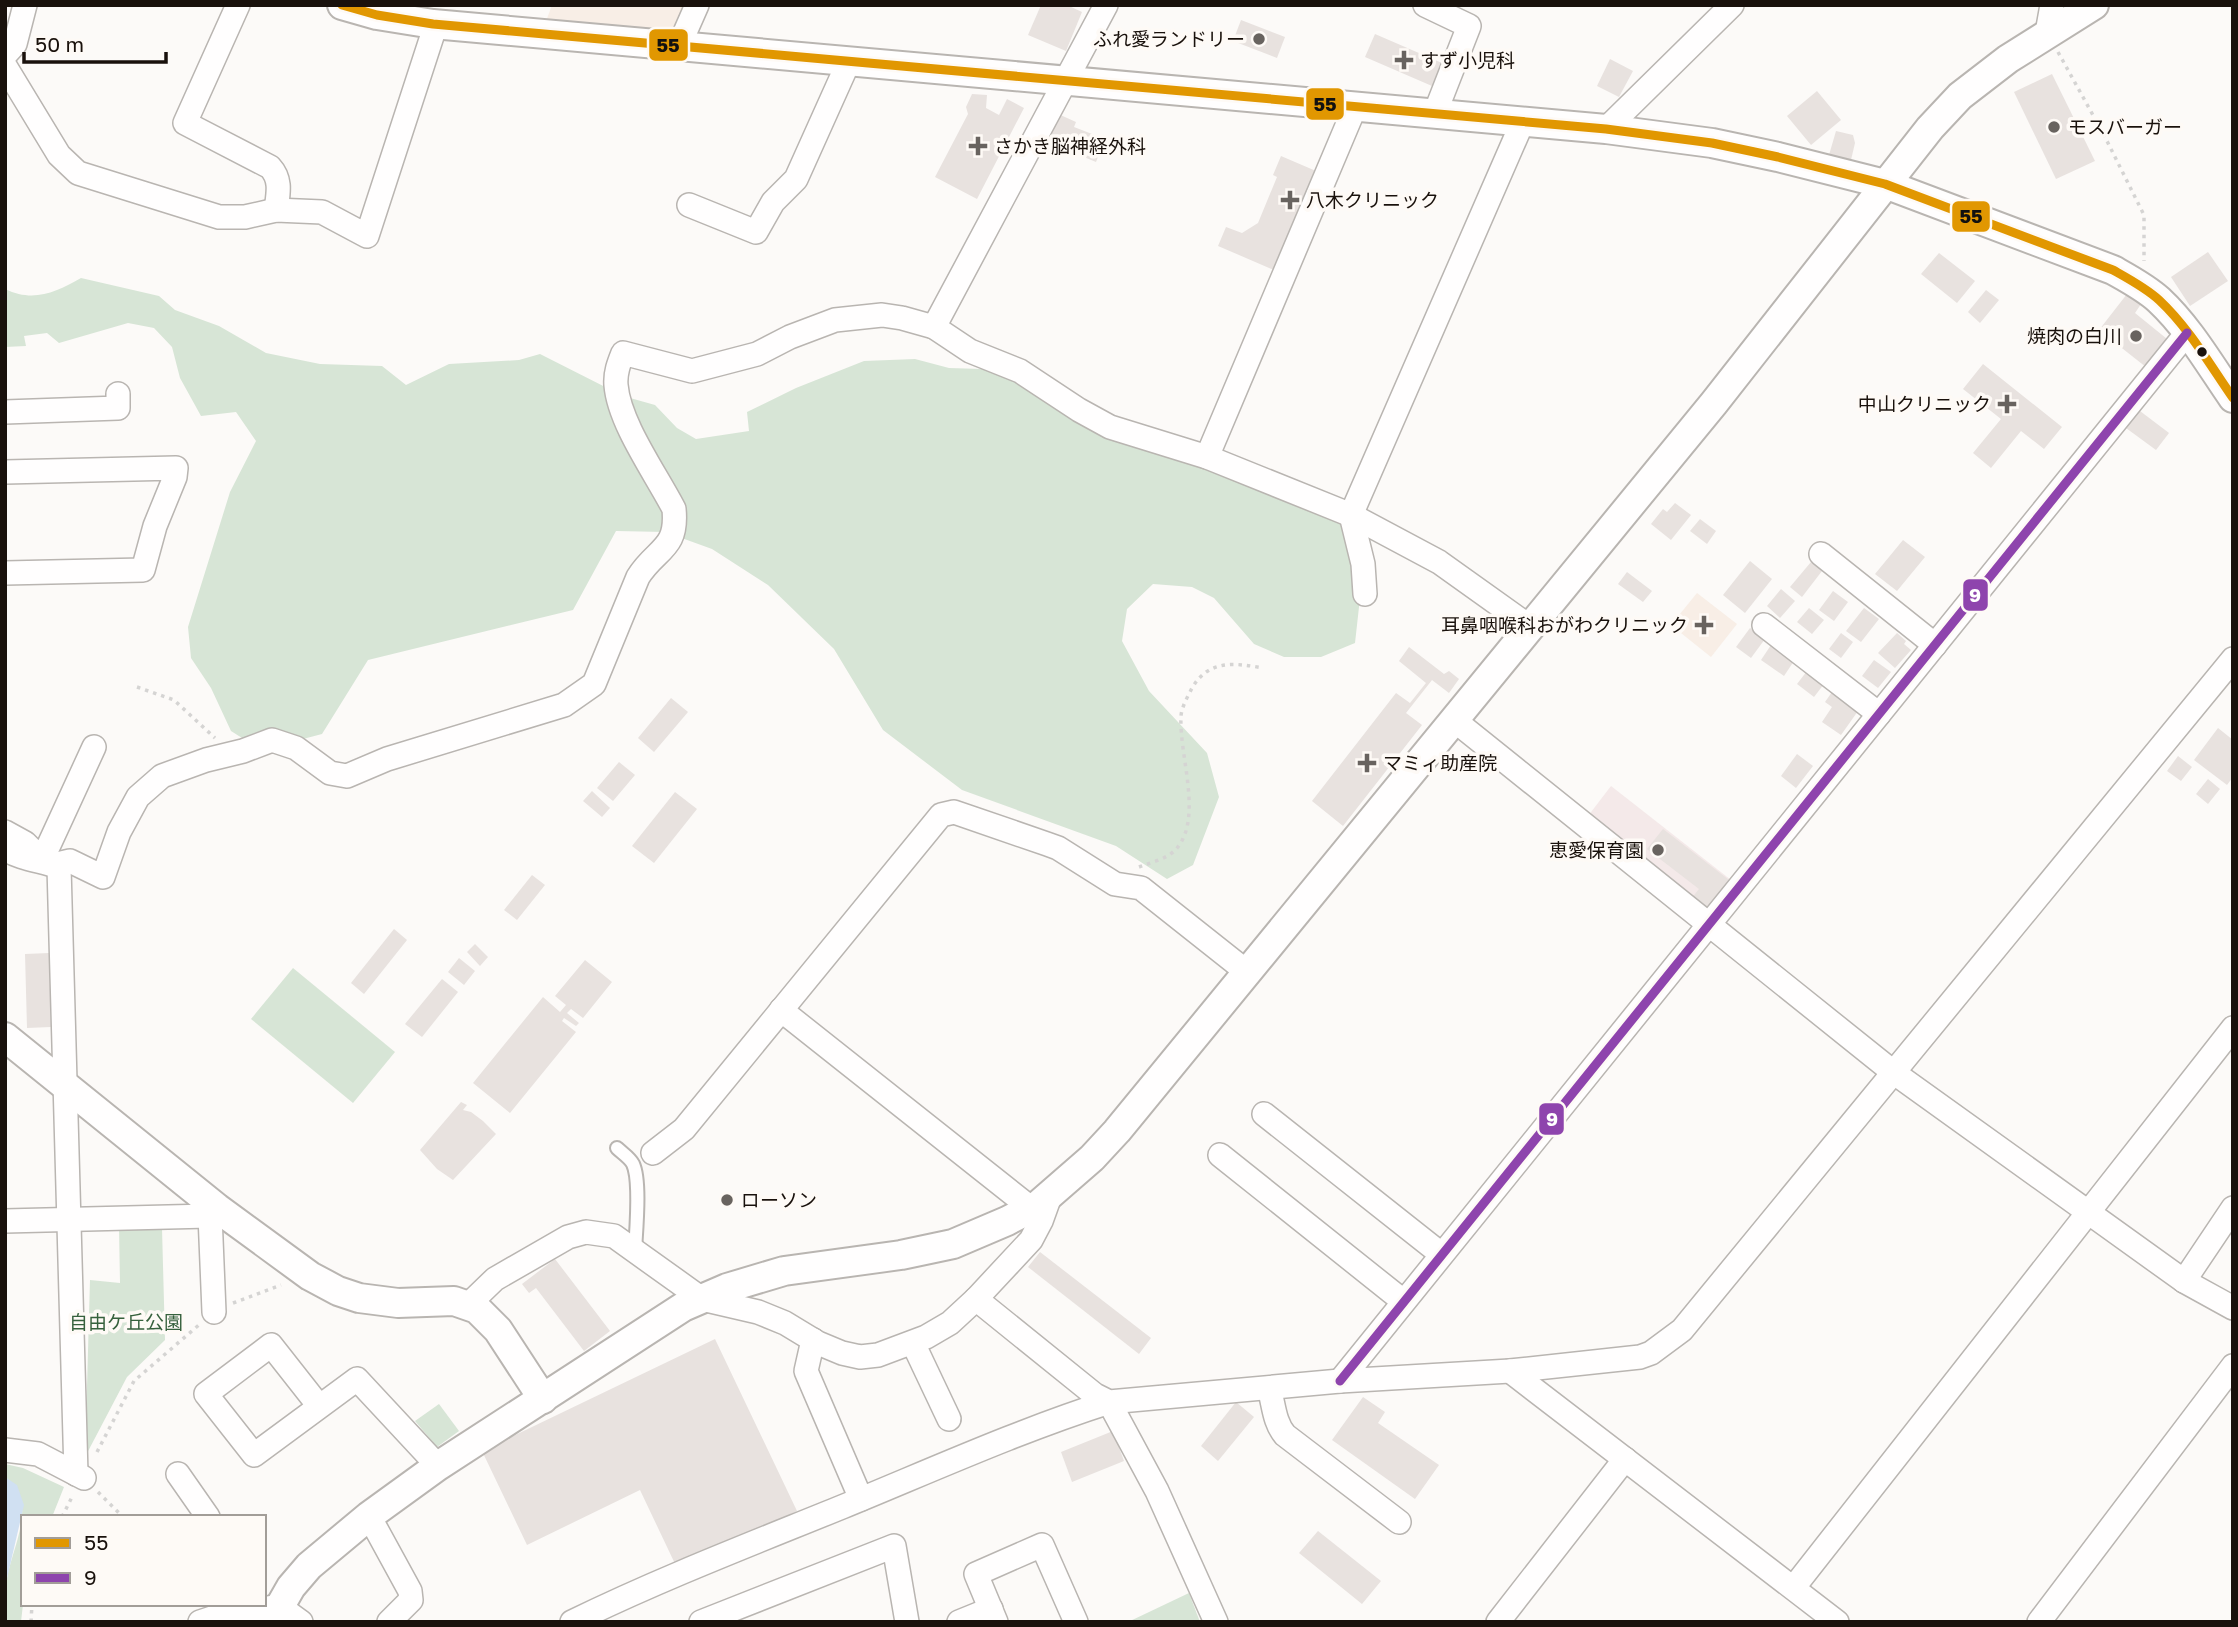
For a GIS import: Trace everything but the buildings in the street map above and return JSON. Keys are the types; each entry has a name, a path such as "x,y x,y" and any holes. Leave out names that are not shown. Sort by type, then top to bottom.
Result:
{"street":[{"path":"5,55 15,44 25,5"},
{"path":"239,5 186,124 270,167 277,174 279,184 276,210"},
{"path":"342,5 377,15 436,24 1522,121 1712,143 1885,184 2113,270 2160,301 2188,333 2233,398"},
{"path":"679,46 697,5"},
{"path":"934,327 1106,5"},
{"path":"1424,5 1469,26 1435,113"},
{"path":"1606,129 1732,5"},
{"path":"2048,33 2052,5"},
{"path":"210,1614 284,1617 291,1587 309,1566 369,1516 438,1466 683,1307 727,1288 785,1271 847,1260 901,1255 953,1244 1007,1221 1041,1202 1092,1158 1117,1131 1714,403 1930,128 1960,96 2008,59 2094,5"},
{"path":"5,66 59,155 78,173 219,216 245,217 276,210 322,212 367,236 436,24"},
{"path":"689,205 756,232 773,202 796,179 849,61"},
{"path":"1207,457 1355,107"},
{"path":"1365,594 1363,564 1351,515 1522,121"},
{"path":"5,849 30,861 70,861 103,877 119,832 138,797 162,775 272,740 296,748 330,773 348,775 387,759 564,705 594,684 638,577 645,565 669,544 676,526 674,509 620,405 616,383 623,353 692,371 757,354 790,337 835,320 882,315 934,327 970,351 1020,371 1110,427 1207,457 1351,515 1439,562 1530,627"},
{"path":"1340,1381 2188,333"},
{"path":"5,412 118,408 118,394"},
{"path":"5,472 176,468 175,477 155,526 143,570 5,573"},
{"path":"1821,554 1935,645"},
{"path":"1764,625 1879,714"},
{"path":"572,1622 620,1598 1055,1419 1109,1402 1340,1381 1510,1371 1640,1357 1669,1341 1682,1330 2233,659"},
{"path":"1454,720 1893,1072 2184,1281 2233,1308"},
{"path":"48,862 94,747"},
{"path":"653,1153 684,1129 941,815 954,812 1058,848 1115,884 1141,888 1247,972"},
{"path":"5,832 59,867 80,1476 38,1454 5,1450"},
{"path":"781,1010 1041,1202"},
{"path":"1794,1587 2233,1028"},
{"path":"5,1037 213,1212 310,1276 338,1291 359,1298 398,1303 454,1301 477,1309 498,1330 543,1399"},
{"path":"1264,1114 1441,1254"},
{"path":"1220,1155 1403,1301"},
{"path":"467,1306 495,1279 568,1237 586,1232 614,1236 702,1299 758,1312 842,1353 860,1357 878,1355 913,1343 950,1323 976,1299 1031,1240 1041,1221 1041,1202"},
{"path":"2184,1281 2233,1208"},
{"path":"5,1221 213,1212"},
{"path":"213,1212 215,1312"},
{"path":"976,1299 1095,1395 1109,1402 1157,1491 1216,1622"},
{"path":"813,1340 806,1371 861,1499"},
{"path":"913,1343 949,1419"},
{"path":"319,1406 271,1345 206,1394 254,1455 357,1379 438,1466"},
{"path":"2039,1622 2233,1366"},
{"path":"1510,1371 1837,1622"},
{"path":"1269,1388 1276,1410 1276,1420 1285,1435 1399,1522"},
{"path":"1498,1622 1625,1459"},
{"path":"178,1474 207,1515"},
{"path":"369,1516 410,1591 411,1600 389,1622"},
{"path":"959,1622 993,1615 976,1574 1042,1545 1076,1622"},
{"path":"701,1622 894,1546 907,1622"}],"lane":[{"path":"617,1148 632,1162 635,1169 635,1251"}],"path":[{"path":"2048,33 2144,215 2143,288"},
{"path":"1127,886 1138,867 1170,855 1178,847 1188,827 1189,782 1180,716 1198,677 1215,667 1233,663 1263,668"},
{"path":"137,687 174,699 232,754"},
{"path":"122,1515 80,1476 134,1381 220,1308 310,1276"}],"shaded area":[{"path":"552,5 689,5 675,33 545,24"},
{"name":"耳鼻咽喉科おがわクリニック","path":"1697,593 1737,624 1711,657 1671,625"},
{"name":"恵愛保育園","path":"1611,786 1731,880 1705,913 1585,820"}],"green space":[{"path":"81,278 159,296 175,310 219,326 266,353 320,364 382,366 406,385 449,364 519,360 540,354 623,396 655,405 677,428 696,439 749,431 747,412 796,388 864,361 915,359 949,368 982,369 990,364 1341,516 1360,598 1355,643 1321,657 1284,657 1254,644 1214,598 1192,587 1153,584 1127,609 1122,641 1149,691 1207,753 1219,797 1193,865 1167,879 1116,846 962,790 883,730 834,649 768,585 712,549 665,532 616,531 573,610 368,660 322,734 261,750 231,731 211,688 191,658 188,627 230,492 256,441 236,412 201,416 180,378 172,347 154,328 128,323 59,343 47,333 24,336 26,346 5,347 5,289 26,295 44,294"},
{"path":"293,968 395,1052 353,1103 251,1019"},
{"name":"自由ケ丘公園","path":"119,1227 162,1228 165,1340 127,1377 85,1457 90,1280 120,1283"},
{"path":"439,1404 459,1431 437,1447 415,1421"},
{"path":"5,1464 23,1468 64,1487 53,1515 22,1515 20,1498 15,1487 5,1477"},
{"path":"21,1524 21,1622 5,1622 6,1583"},
{"path":"1189,1593 1200,1622 1128,1622"}],"water":[{"path":"5,1477 17,1485 24,1505 5,1587"}],"transit line":[{"name":"55","path":"342,5 377,15 433,24 1606,129 1712,143 1885,184 2113,270 2149,292 2170,311 2199,347 2233,398"},
{"name":"9","path":"1340,1381 2187,333"}],"place":[{"name":"ふれ愛ランドリー","path":"1259,39"},
{"name":"すず小児科","path":"1404,60"},
{"name":"モスバーガー","path":"2054,127"},
{"name":"さかき脳神経外科","path":"978,146"},
{"name":"八木クリニック","path":"1290,200"},
{"name":"焼肉の白川","path":"2136,336"},
{"name":"中山クリニック","path":"2007,404"},
{"name":"耳鼻咽喉科おがわクリニック","path":"1704,625"},
{"name":"マミィ助産院","path":"1367,763"},
{"name":"恵愛保育園","path":"1658,850"},
{"name":"ローソン","path":"727,1200"}]}
